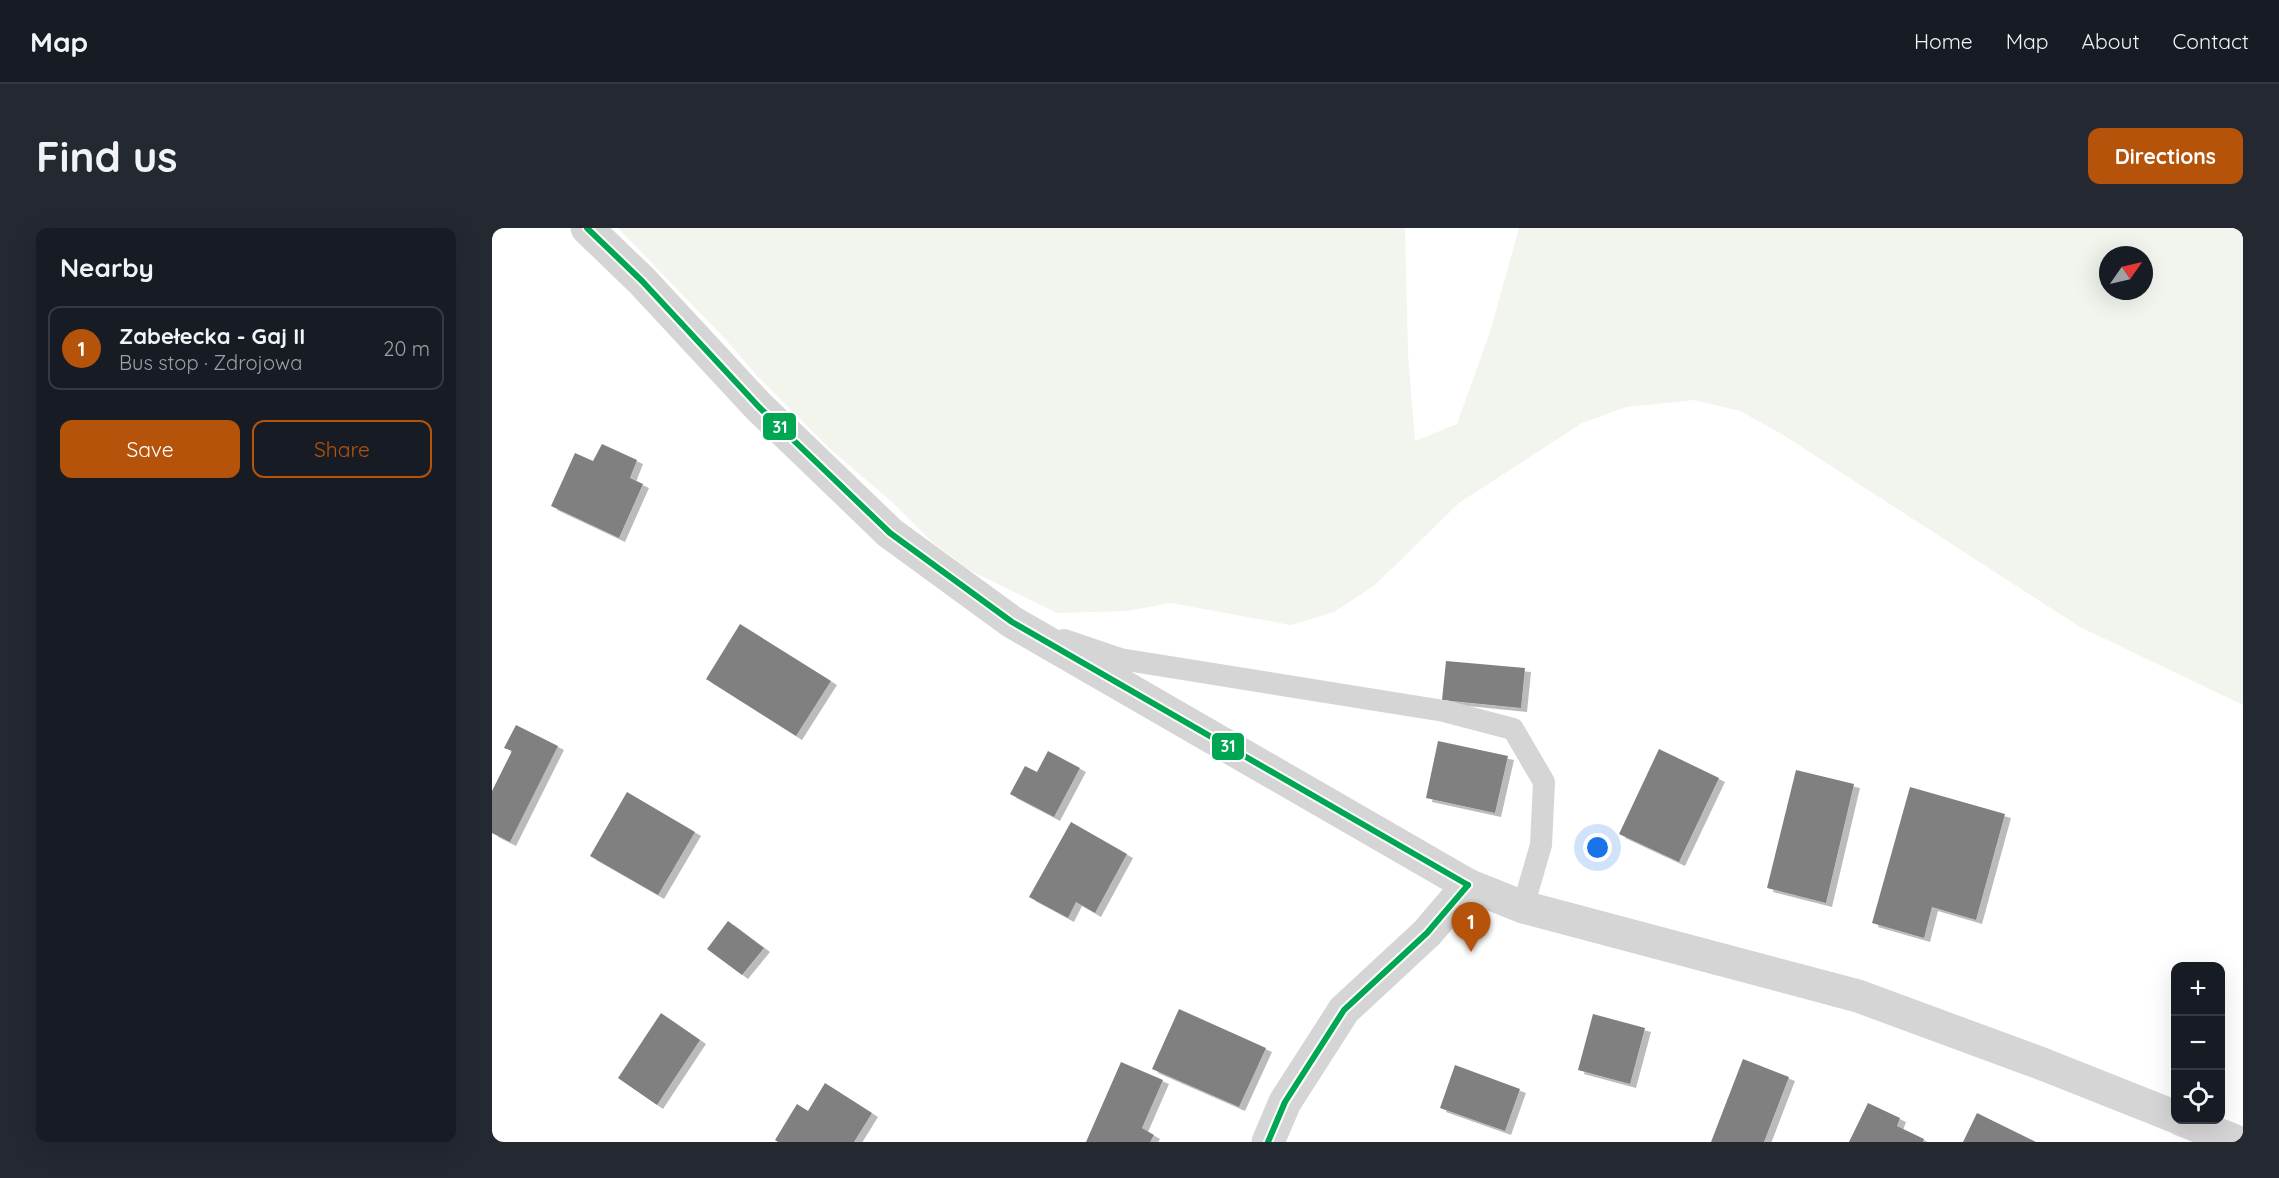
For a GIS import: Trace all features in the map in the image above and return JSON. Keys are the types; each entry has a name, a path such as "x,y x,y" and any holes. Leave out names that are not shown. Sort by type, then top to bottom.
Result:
{"street":[{"path":"587,228 642,281 759,407 890,533 1012,622 1468,885 1523,907 1858,996 2045,1065 2171,1115"},
{"path":"1268,1142 1285,1102 1344,1010 1427,933 1468,885"},
{"path":"2194,1124 2238,1142"}],"lane":[{"path":"1012,622 1120,659 1444,711 1513,729 1544,782 1541,845 1523,907"}],"shaded area":[{"path":"618,228 1405,228 1408,354 1415,441 1457,424 1490,332 1519,228 2243,228 2243,705 2080,627 1780,433 1740,411 1694,400 1626,407 1582,423 1459,503 1375,585 1334,612 1291,625 1171,603 1126,611 1057,613 971,571 933,543 892,502 830,449 758,377 728,342"}],"building":[{"path":"602,444 637,460 630,478 643,484 619,538 551,506 575,453 593,461"},
{"path":"740,624 831,681 796,736 706,679"},
{"path":"1446,661 1525,668 1521,708 1442,700"},
{"path":"516,725 558,746 510,842 492,833 492,791 512,751 504,748"},
{"path":"1438,741 1508,756 1495,813 1426,798"},
{"path":"1659,749 1719,778 1679,862 1619,834"},
{"path":"1048,751 1080,768 1054,817 1010,794 1025,766 1037,772"},
{"path":"1796,770 1854,784 1826,903 1767,888"},
{"path":"1910,787 2005,814 1976,920 1932,907 1924,938 1872,923"},
{"path":"627,792 695,832 658,895 590,856"},
{"path":"1071,822 1127,854 1095,913 1076,902 1068,918 1029,897"},
{"path":"728,921 764,948 742,975 707,949"},
{"path":"1179,1009 1266,1048 1239,1107 1152,1069"},
{"path":"661,1013 700,1040 657,1105 618,1078"},
{"path":"1593,1014 1645,1028 1630,1084 1578,1070"},
{"path":"1743,1059 1789,1077 1764,1142 1711,1142"},
{"path":"1121,1062 1163,1080 1142,1128 1154,1135 1150,1142 1086,1142"},
{"path":"1455,1065 1520,1089 1505,1131 1440,1108"},
{"path":"825,1083 872,1113 854,1142 778,1142 775,1140 797,1104 808,1111"},
{"path":"1868,1103 1900,1118 1897,1126 1924,1139 1923,1142 1849,1142"},
{"path":"1977,1113 2036,1142 1963,1142"}],"transit line":[{"name":"31","path":"587,228 642,281 759,407 890,533 1012,622 1468,885"},
{"name":"31","path":"1268,1142 1285,1102 1344,1010 1427,933 1468,885"}],"place":[{"name":"Zabełecka - Gaj II","path":"1471,952"}]}
